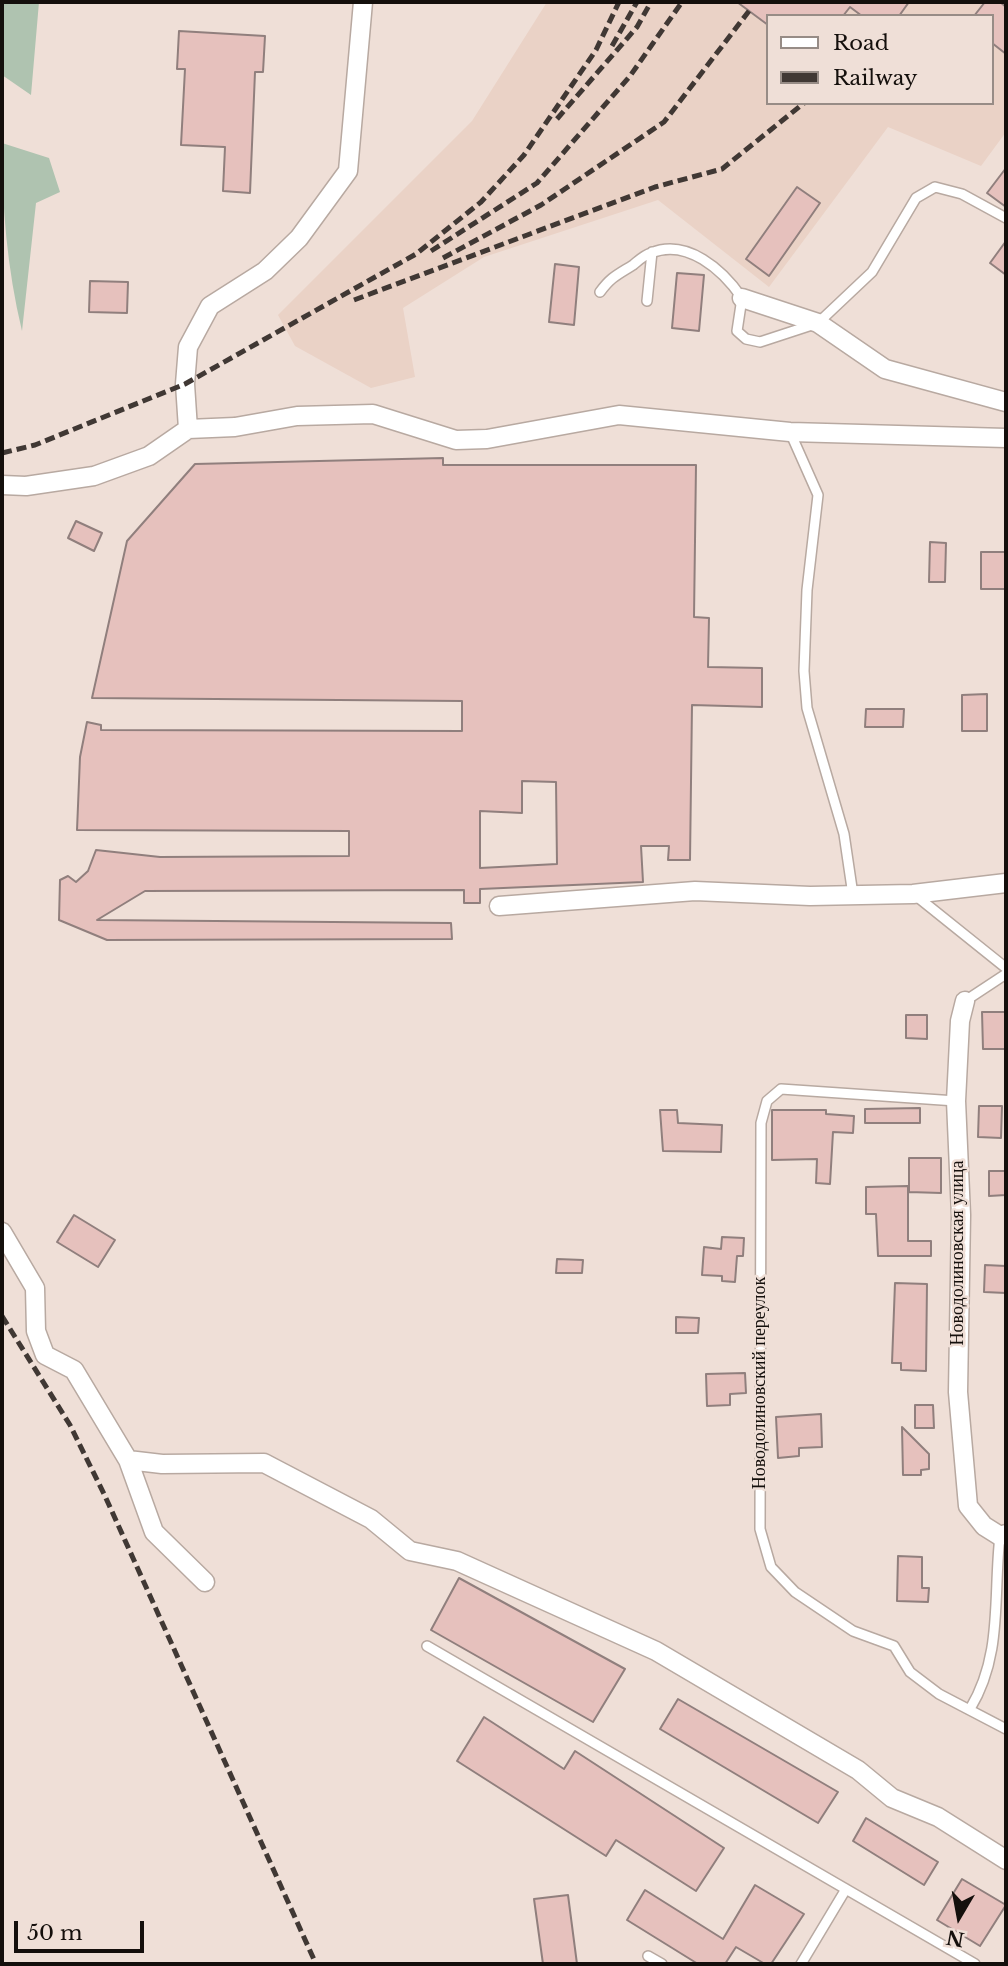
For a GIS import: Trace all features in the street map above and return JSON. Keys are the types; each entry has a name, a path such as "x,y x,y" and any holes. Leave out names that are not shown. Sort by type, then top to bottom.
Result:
{"street":[{"path":"188,429 188,347 210,306 265,271 299,238 348,172 363,2"},
{"path":"742,298 818,323 885,369 1006,402"},
{"path":"2,485 26,486 94,476 149,456 188,429 236,427 297,416 373,414 456,440 487,439 619,415 790,432 1006,438"},
{"path":"499,906 695,891 913,894 1006,883"},
{"name":"Новодолиновская улица","path":"965,1001 960,1021 956,1101 961,1215 958,1392 968,1506 984,1526 1003,1535"},
{"path":"2,1232 35,1288 36,1331 45,1355 74,1370 128,1460 155,1532 205,1581"},
{"path":"128,1460 162,1464 264,1463 372,1519 410,1551 457,1561 656,1651 858,1770 892,1798 937,1817 1006,1860"}],"lane":[{"path":"600,292 613,275 652,252 682,250 708,261 742,298 737,331 746,339 760,342 818,323 872,272 916,198 935,187 962,194 1006,218"},
{"path":"647,301 652,252"},
{"path":"790,432 818,495 807,590 804,671 807,708 844,834 853,895"},
{"path":"913,894 1006,968"},
{"path":"965,1001 1006,974"},
{"name":"Новодолиновский переулок","path":"956,1101 781,1090 767,1101 761,1123 760,1529 771,1567 795,1592 853,1631 894,1646 910,1672 939,1694 1006,1729"},
{"path":"970,1709 984,1685 993,1654 1003,1535"},
{"path":"427,1646 846,1889 964,1962 975,1964"},
{"path":"801,1964 846,1889"},
{"path":"648,1956 662,1964"}],"shaded area":[{"path":"547,2 1006,2 1006,132 981,166 888,127 769,287 658,200 484,257 403,308 415,377 371,388 295,346 278,315 472,121"}],"green space":[{"path":"2,2 39,2 31,95 2,75"},
{"path":"2,143 49,158 60,192 36,203 22,331 6,237"}],"building":[{"path":"737,2 909,2 900,14 859,14 850,7 845,14 766,14 766,24"},
{"path":"985,2 1000,2 1006,7 1006,54 994,45 994,14 976,14"},
{"path":"179,31 265,36 263,72 255,72 250,193 223,191 225,147 181,145 185,69 177,69"},
{"path":"1006,168 1006,207 987,193"},
{"path":"797,187 820,203 769,276 746,259"},
{"path":"1006,241 1006,275 990,263"},
{"path":"555,264 579,267 574,325 549,322"},
{"path":"677,273 704,275 699,331 672,328"},
{"path":"90,281 128,282 127,313 89,312"},
{"path":"443,458 443,465 696,465 694,617 709,618 708,667 762,668 762,707 692,705 690,860 668,860 669,846 641,846 643,882 480,889 480,903 464,903 464,890 145,891 97,920 451,923 452,939 107,940 59,920 60,880 68,876 76,882 88,871 96,850 160,857 349,856 349,831 77,830 80,757 87,722 101,725 101,730 462,731 462,701 92,698 127,541 195,464","holes":["522,781 556,782 557,864 480,868 480,811 522,813"]},
{"path":"76,521 102,533 94,551 68,538"},
{"path":"930,542 946,543 945,582 929,582"},
{"path":"981,552 1006,552 1006,589 981,589"},
{"path":"987,694 987,731 962,731 962,695"},
{"path":"866,709 904,709 903,727 865,727"},
{"path":"982,1012 1006,1012 1006,1049 983,1049"},
{"path":"906,1015 927,1015 927,1039 906,1038"},
{"path":"979,1106 1002,1106 1001,1138 978,1137"},
{"path":"920,1108 920,1123 865,1123 865,1109"},
{"path":"660,1110 677,1110 678,1123 722,1125 721,1152 663,1151"},
{"path":"772,1110 826,1110 826,1114 854,1116 853,1133 833,1132 830,1184 816,1183 817,1159 772,1160"},
{"path":"909,1158 941,1158 941,1193 909,1192"},
{"path":"989,1171 1006,1171 1006,1195 989,1196"},
{"path":"908,1186 908,1241 931,1241 931,1256 878,1256 876,1214 866,1214 866,1187"},
{"path":"74,1215 115,1240 98,1267 57,1242"},
{"path":"722,1237 744,1238 743,1256 737,1256 735,1282 722,1281 722,1276 702,1275 704,1247 721,1249"},
{"path":"557,1259 583,1260 582,1273 556,1273"},
{"path":"985,1265 1006,1266 1006,1293 984,1292"},
{"path":"895,1283 927,1284 926,1371 901,1370 901,1363 892,1363"},
{"path":"676,1317 699,1318 698,1333 676,1333"},
{"path":"745,1373 746,1393 730,1394 730,1405 707,1406 706,1374"},
{"path":"915,1405 933,1405 934,1428 915,1428"},
{"path":"821,1414 822,1447 799,1448 799,1456 778,1458 776,1417"},
{"path":"902,1427 929,1454 929,1469 921,1470 921,1475 903,1475"},
{"path":"898,1556 922,1557 922,1588 929,1588 928,1602 897,1601"},
{"path":"459,1578 625,1669 593,1722 431,1630"},
{"path":"678,1699 838,1792 818,1823 660,1729"},
{"path":"484,1717 564,1769 575,1751 724,1848 696,1891 616,1840 606,1856 457,1761"},
{"path":"866,1818 938,1862 924,1885 853,1841"},
{"path":"962,1879 1006,1905 980,1946 937,1920"},
{"path":"755,1885 804,1914 771,1964 765,1964 736,1947 725,1964 698,1964 627,1920 645,1890 723,1939"},
{"path":"568,1895 577,1964 543,1964 534,1899"}],"railway":[{"path":"2,453 35,445 185,384 416,254 481,202 524,155 596,50 619,2"},
{"path":"612,46 637,2"},
{"path":"557,119 637,27 651,2"},
{"path":"431,251 537,183 630,76 682,2"},
{"path":"443,258 541,205 664,122 749,11"},
{"path":"354,300 655,187 722,169 802,105"},
{"path":"2,1316 70,1425 105,1496 316,1964"}]}
